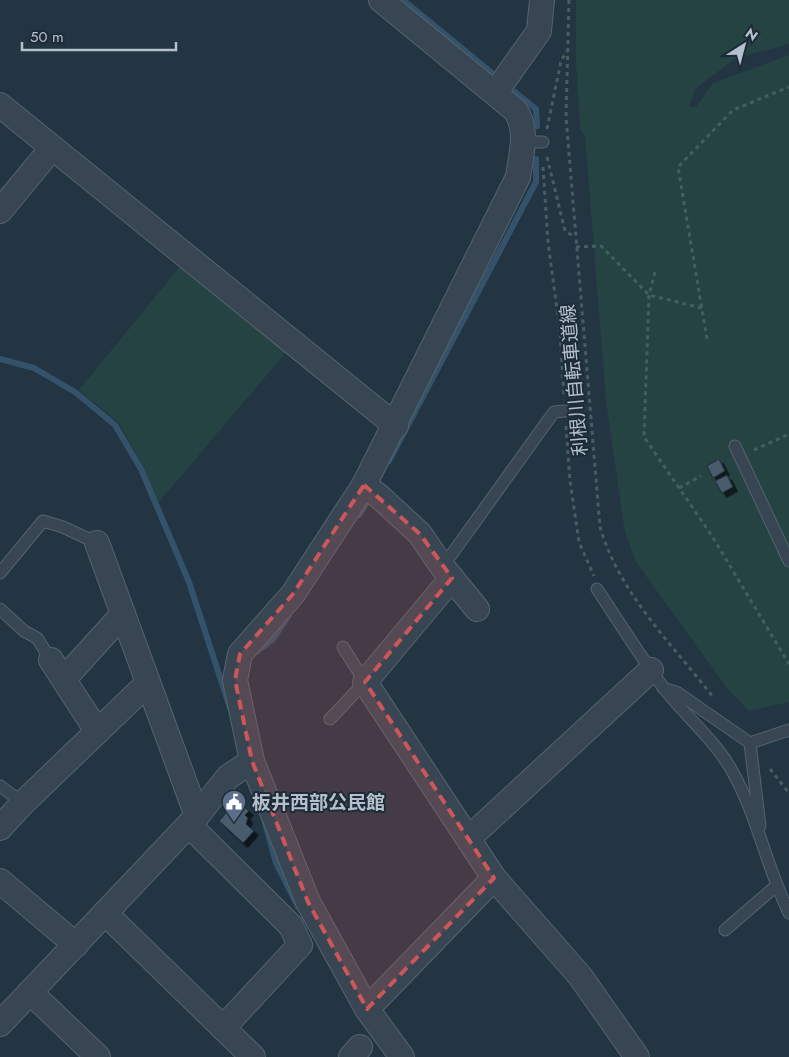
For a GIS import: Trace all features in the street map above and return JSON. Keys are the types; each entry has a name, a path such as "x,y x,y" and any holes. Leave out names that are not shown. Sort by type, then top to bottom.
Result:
{"street":[{"path":"381,0 495,93 520,117 533,142 505,206 396,426 364,485 293,594 240,654 235,680 252,761 308,902 367,1009 402,1057"},
{"path":"495,93 539,31 538,1"},
{"path":"0,105 396,426"},
{"path":"0,211 52,148"},
{"path":"364,485 380,497 420,534 477,610"},
{"path":"97,543 148,683 193,821 291,926 300,945 223,1028"},
{"path":"447,572 366,682 494,878 580,976 638,1057"},
{"path":"97,731 58,670 123,614"},
{"path":"469,838 657,679"},
{"path":"0,828 23,803 148,683"},
{"path":"1,1022 193,821 228,778 252,761"},
{"path":"367,1009 494,878"},
{"path":"0,880 76,944"},
{"path":"105,913 253,1057"},
{"path":"30,992 98,1057"}],"lane":[{"path":"447,572 449,558 554,412 565,411"},
{"path":"738,452 789,561"},
{"path":"0,574 43,521 63,527 97,543"},
{"path":"597,589 657,679 720,752 732,770 762,838 776,886 789,913"},
{"path":"0,609 24,632 37,638 58,670"},
{"path":"330,719 366,682 343,647"},
{"path":"657,679 750,743 764,740 789,730"},
{"path":"750,743 762,838"},
{"path":"0,786 23,803"},
{"path":"726,930 776,886"}],"path":[{"name":"利根川自転車道線","path":"569,0 566,117 600,527 607,550 617,571 638,602 717,702"},
{"path":"707,339 678,168 733,110 789,87"},
{"path":"533,142 544,194 560,332 570,480 579,542 593,572 597,589"},
{"path":"576,247 601,246 649,295 702,308"},
{"path":"655,272 649,295 644,437 712,536 789,664"},
{"path":"738,452 789,434"},
{"path":"679,488 701,476"},
{"path":"768,766 789,793"}],"highlighted area":[{"path":"364,485 420,534 452,578 365,682 494,878 367,1009 308,902 252,761 235,680 240,654 293,594"}],"green space":[{"path":"576,0 789,0 789,44 736,58 696,88 689,107 696,107 713,83 789,55 789,702 749,711 727,688 636,562 625,533 606,401 585,136 580,130 576,62"},
{"path":"182,264 289,349 158,503 144,468 119,423 79,390"}],"building":[{"path":"719,459 725,471 713,478 707,466"},
{"path":"727,475 733,487 722,493 715,481"},
{"name":"板井西部公民館","path":"237,801 249,811 245,815 248,818 246,824 254,831 243,843 219,821"}],"waterway":[{"path":"403,0 492,73"},
{"path":"515,92 536,109 537,126"},
{"path":"389,461 536,182 536,159"},
{"path":"0,359 34,368 75,392 115,425 141,469 189,582 230,708"},
{"path":"359,515 369,499"},
{"path":"256,652 273,639 289,615"},
{"path":"265,823 276,863 298,907"}],"place":[{"name":"板井西部公民館","path":"234,823"}]}
